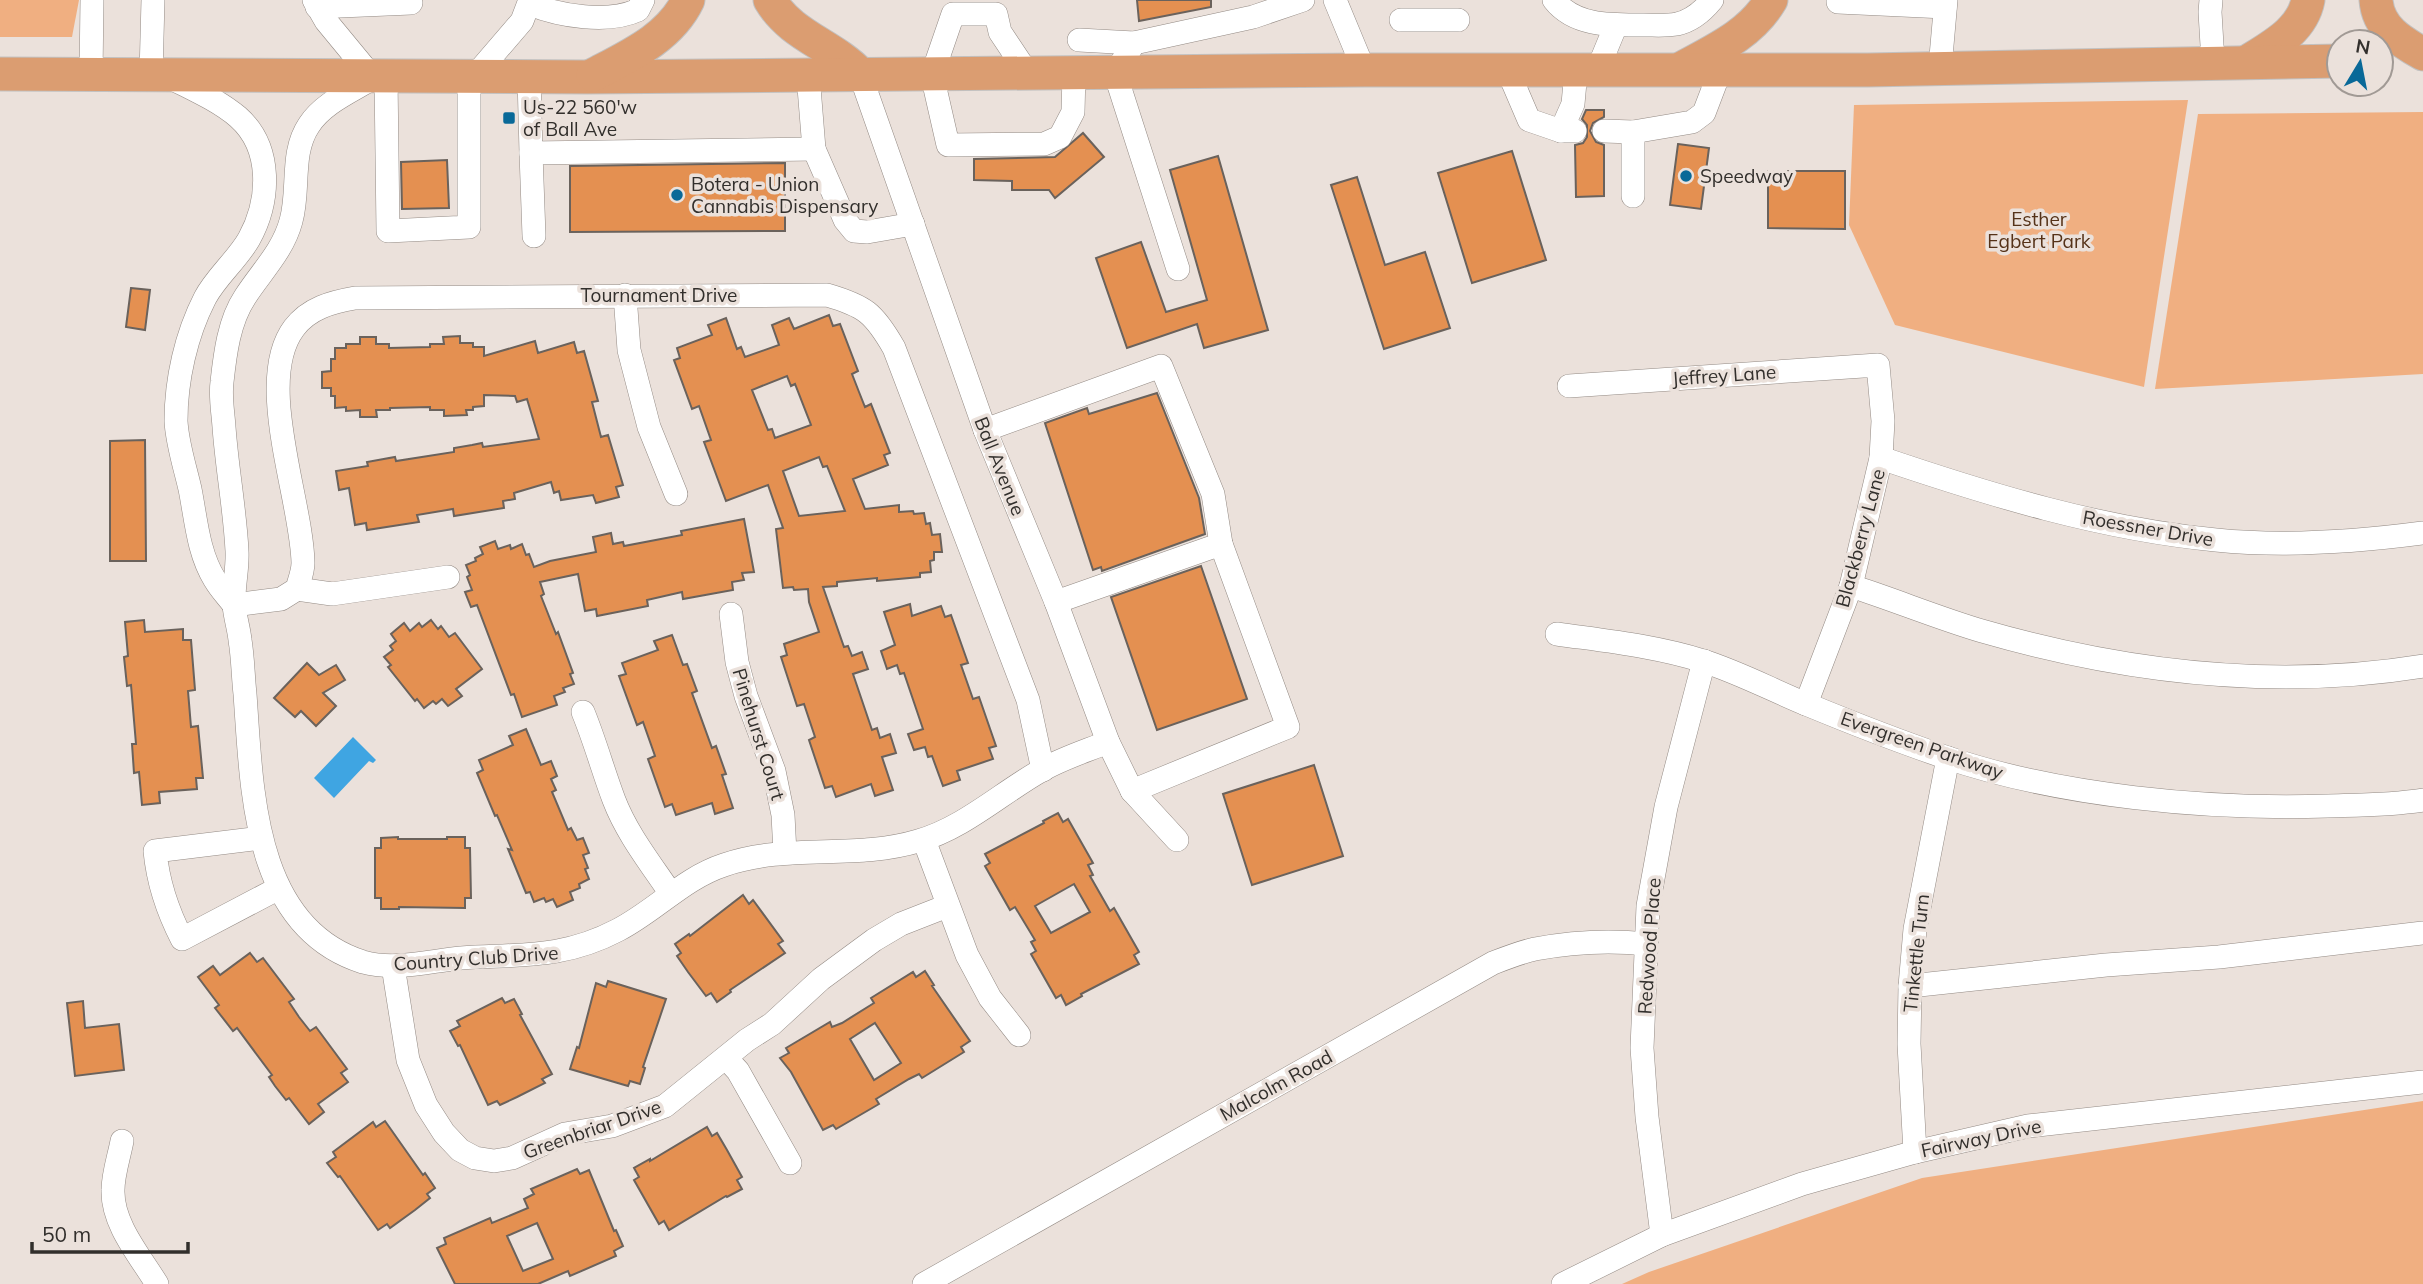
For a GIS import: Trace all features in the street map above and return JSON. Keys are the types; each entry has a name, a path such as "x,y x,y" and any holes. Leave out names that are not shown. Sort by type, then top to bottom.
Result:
{"highway":[{"path":"588,77 655,39 679,16 688,0"},
{"path":"770,0 778,12 800,33 842,57 860,74"},
{"path":"1676,71 1734,39 1753,23 1771,0"},
{"path":"2247,62 2281,40 2295,27 2305,13 2308,0"},
{"path":"2376,0 2377,11 2387,28 2404,44 2423,54"},
{"path":"2395,60 2423,60"},
{"path":"0,74 529,78 1720,71 2325,61"}],"street":[{"path":"91,75 92,0"},
{"path":"153,0 159,76"},
{"path":"315,3 326,21 380,78 388,231 469,227 471,78 522,21 530,2 566,16 620,16 638,10 643,0"},
{"path":"1079,40 1134,43 1253,17 1303,0"},
{"path":"1335,0 1364,71"},
{"path":"1554,0 1576,18 1616,24 1676,24 1696,15 1712,0"},
{"path":"1838,0 1946,4 1940,68"},
{"path":"2211,0 2213,62"},
{"path":"315,3 411,3"},
{"path":"1028,74 1000,32 996,14 953,14 932,75 948,145 1044,144 1060,137 1073,112 1074,74"},
{"path":"1401,20 1458,20"},
{"path":"1508,71 1529,120 1568,131 1573,104 1586,71 1616,24"},
{"path":"1134,43 1115,73 1178,269"},
{"path":"1604,131 1633,132 1692,122 1704,113 1720,71"},
{"name":"Ball Avenue","path":"860,74 985,430 1056,603 1108,742 1132,792 1177,839"},
{"path":"808,75 814,149 845,220 854,231 867,232 913,224"},
{"name":"Country Club Drive","path":"159,76 236,115 252,134 262,154 264,166 265,190 260,214 242,250 205,297 187,342 179,382 176,423 200,542 215,580 234,605"},
{"name":"Country Club Drive","path":"380,78 327,107 307,128 299,149 294,209 287,233 274,257 243,299 233,319 221,387 237,555 234,605 241,642 252,789 261,838 279,888 313,932 339,951 365,962 393,966 462,958 534,956 567,951 619,930 695,877 723,865 785,853 889,849 924,840 966,818 1043,770 1108,742"},
{"path":"529,78 534,236"},
{"path":"1633,132 1633,196"},
{"path":"531,153 814,149"},
{"path":"625,295 629,350 649,427 676,494"},
{"name":"Tournament Drive","path":"297,589 303,566 298,513 284,443 278,391 282,354 294,328 310,313 331,302 355,298 827,295 855,303 880,323 894,348 1028,700 1043,770"},
{"name":"Jeffrey Lane","path":"1569,386 1878,365"},
{"name":"Blackberry Lane","path":"1806,704 1851,586 1881,458 1883,421 1878,365"},
{"path":"985,430 1161,366 1213,494 1221,544 1288,727 1132,792"},
{"name":"Roessner Drive","path":"1881,458 1978,491 2054,510 2137,528 2217,540 2291,543 2379,539 2423,533"},
{"path":"1056,603 1221,544"},
{"path":"234,605 281,598 297,589 332,594 448,577"},
{"path":"1851,586 1980,631 2092,659 2169,671 2298,677 2394,671 2423,666"},
{"name":"Pinehurst Court","path":"731,614 737,662 746,696 774,771 783,815 785,853"},
{"name":"Evergreen Parkway","path":"1557,634 1653,648 1704,661 1806,704 1948,758 2011,775 2080,789 2182,802 2274,808 2398,804 2423,800"},
{"name":"Redwood Place","path":"1662,1234 1647,1117 1642,1048 1648,906 1666,807 1704,661"},
{"path":"583,712 596,742 615,802 636,842 671,894"},
{"name":"Tinkettle Turn","path":"1915,1152 1909,1044 1910,986 1915,929 1948,758"},
{"path":"261,838 155,851 157,877 168,912 182,939 279,888"},
{"path":"924,840 967,955 990,999 1019,1035"},
{"name":"Greenbriar Drive","path":"393,966 408,1060 426,1105 444,1133 460,1150 475,1158 494,1161 512,1158 565,1134 612,1126 665,1106 772,1024 821,979 874,940 901,924 947,906"},
{"path":"1910,986 2106,965 2219,957 2423,933"},
{"name":"Malcolm Road","path":"924,1284 1493,963 1533,949 1581,943 1647,944"},
{"path":"726,1058 738,1071 790,1163"},
{"name":"Fairway Drive","path":"1563,1284 1662,1234 1802,1184 1915,1152 2028,1126 2423,1082"},
{"path":"122,1141 112,1187 113,1203 118,1219 157,1284"}],"green space":[{"path":"0,0 79,0 72,37 0,37"},
{"name":"Esther Egbert Park","path":"2188,100 2144,387 1895,325 1849,225 1854,105"},
{"path":"2423,112 2423,374 2155,389 2198,114"},
{"path":"2423,1101 2423,1284 1622,1284 1649,1272 1922,1178"}],"water":[{"path":"353,737 376,760 373,763 369,761 334,798 314,778"}],"building":[{"path":"1137,0 1211,0 1211,7 1139,21"},
{"path":"1586,110 1604,110 1604,117 1593,123 1590,131 1596,142 1604,145 1604,196 1576,197 1575,145 1583,143 1587,137 1587,125 1582,119"},
{"path":"1083,133 1104,157 1055,198 1049,190 1012,190 1012,181 974,180 974,159 1055,157"},
{"path":"1678,144 1709,148 1701,209 1670,205"},
{"path":"1512,151 1546,260 1472,283 1438,173"},
{"path":"1218,156 1268,330 1204,348 1197,324 1127,348 1096,258 1141,242 1166,312 1207,300 1170,170"},
{"path":"447,160 449,208 402,209 401,162"},
{"name":"Botera - Union Cannabis Dispensary","path":"785,163 785,231 570,232 570,166"},
{"path":"1768,171 1845,171 1845,229 1768,228"},
{"path":"1357,177 1385,265 1425,252 1450,328 1384,349 1331,185"},
{"path":"131,288 150,290 145,330 126,327"},
{"path":"829,315 833,326 840,324 858,371 852,374 865,407 871,404 890,453 884,455 888,465 853,479 865,509 899,505 899,512 924,513 926,524 930,523 932,535 940,534 942,552 934,552 934,560 930,561 931,572 920,573 920,577 837,582 837,586 823,587 844,647 848,646 852,656 862,652 868,669 853,674 872,730 877,728 880,738 890,734 896,753 882,757 893,790 875,796 871,784 836,797 832,786 825,788 809,740 815,737 804,704 797,706 781,657 787,655 784,644 819,632 809,602 808,589 783,588 776,529 783,528 768,485 726,501 704,442 711,440 699,406 692,409 674,360 680,358 677,348 712,335 708,325 726,318 737,349 741,347 745,357 779,345 772,325 789,318 794,329","holes":["787,376 791,386 795,384 811,425 775,438 772,429 768,430 752,390","819,457 823,467 827,466 845,511 799,516 783,471"]},
{"path":"460,336 460,343 473,343 473,347 484,347 484,356 535,341 538,353 574,342 577,353 584,351 598,401 592,402 601,437 608,435 623,485 616,487 619,497 596,503 593,495 561,500 559,491 554,493 551,482 514,493 515,499 503,501 504,508 454,516 453,509 417,515 419,522 367,530 366,523 355,525 349,488 339,490 336,471 368,466 367,462 395,457 396,461 454,452 454,448 482,443 483,447 539,439 527,399 517,402 515,396 484,395 484,406 466,410 467,415 444,416 444,410 430,410 430,407 376,410 377,417 360,417 360,410 346,411 346,407 335,408 335,396 331,396 331,388 322,388 322,372 331,371 335,348 346,348 346,344 360,344 360,337 376,337 376,344 389,344 389,348 430,347 430,344 444,344 443,337"},
{"path":"1157,393 1199,498 1205,534 1102,571 1101,567 1093,570 1045,423 1087,408 1089,414"},
{"path":"145,440 146,561 110,561 110,441"},
{"path":"744,519 754,572 742,573 744,580 732,582 733,590 683,599 682,592 647,600 648,606 597,616 596,609 585,611 578,574 540,582 544,594 541,596 556,634 558,632 573,673 570,674 574,684 563,688 565,692 554,696 557,705 522,717 477,605 471,607 465,592 472,590 466,565 483,554 480,547 495,541 498,549 510,545 511,549 522,544 534,567 596,552 593,537 611,533 613,544 623,542 624,546 682,535 681,531"},
{"path":"1201,566 1247,699 1157,730 1111,597"},
{"path":"910,604 912,616 941,606 945,617 951,615 968,663 961,665 973,699 979,697 996,746 989,748 993,759 957,771 960,780 943,786 932,756 928,757 925,747 914,750 908,734 923,729 904,673 900,674 897,665 887,669 881,651 895,645 884,612"},
{"path":"144,620 145,632 183,629 183,640 191,640 195,690 188,691 191,727 198,726 203,778 196,778 197,789 159,792 160,803 142,805 139,772 134,773 132,744 136,744 131,685 127,686 124,657 128,656 125,622"},
{"path":"431,620 438,629 441,626 449,637 455,633 482,669 456,689 462,696 448,706 442,699 436,704 433,701 424,708 417,699 415,701 388,667 391,665 384,657 393,650 390,646 396,641 391,634 404,623 410,631 419,623 422,627"},
{"path":"672,635 683,665 687,664 697,691 692,693 712,748 716,746 726,774 722,775 733,808 715,814 712,803 676,815 672,804 665,807 648,759 655,756 643,722 637,725 619,676 626,674 622,663 658,650 654,641"},
{"path":"307,663 319,675 336,665 345,680 323,693 336,706 316,726 301,711 295,717 274,698"},
{"path":"526,729 541,765 551,761 557,776 551,779 556,790 552,792 568,830 571,828 577,840 583,838 589,853 583,855 589,879 579,884 580,888 570,892 573,900 557,907 553,899 546,902 544,898 534,902 530,892 526,893 508,849 512,850 477,773 483,770 479,760 513,745 509,736"},
{"path":"1314,765 1343,856 1252,885 1223,794"},
{"path":"1058,813 1063,822 1068,819 1093,863 1088,865 1093,875 1090,876 1110,911 1114,908 1139,952 1134,955 1139,964 1081,994 1082,996 1066,1005 1061,995 1056,998 1031,954 1036,951 1031,942 1035,940 1015,907 1010,910 985,866 990,863 985,854 1044,823 1043,821","holes":["1074,884 1090,912 1051,933 1035,906"]},
{"path":"465,837 465,848 470,848 471,898 465,898 465,908 381,909 381,898 375,898 375,848 381,848 381,838"},
{"path":"743,895 749,904 753,900 783,941 778,944 785,953 730,990 731,992 717,1002 711,993 706,996 688,972 677,956 681,953 675,944 689,934 690,936"},
{"path":"250,953 257,962 263,958 294,999 289,1002 299,1017 310,1031 316,1027 347,1069 341,1073 348,1082 318,1104 324,1112 309,1124 289,1098 286,1100 275,1086 269,1077 272,1075 237,1028 233,1031 215,1008 219,1005 198,977 213,966 220,975"},
{"path":"925,971 934,985 932,986 970,1041 961,1047 964,1052 922,1078 919,1074 909,1079 876,1099 879,1104 836,1129 833,1125 823,1130 791,1072 780,1058 789,1053 786,1048 830,1022 832,1027 842,1023 874,1003 871,998 913,972 916,977","holes":["875,1023 901,1063 874,1080 850,1039"]},
{"path":"608,981 666,999 643,1067 645,1068 640,1084 630,1081 628,1086 570,1069 577,1047 579,1048 596,983 606,987"},
{"path":"502,998 505,1003 514,999 552,1074 542,1079 545,1083 517,1097 500,1105 497,1101 488,1105 460,1045 458,1046 450,1031 460,1026 457,1021"},
{"path":"83,1001 85,1028 119,1024 124,1070 75,1076 67,1003"},
{"path":"385,1121 435,1188 427,1194 430,1198 415,1210 390,1228 387,1224 378,1230 340,1176 338,1177 327,1163 336,1157 333,1152 373,1122 376,1127"},
{"path":"707,1127 712,1136 717,1133 727,1150 742,1177 737,1180 742,1189 669,1230 664,1221 659,1224 634,1180 639,1177 634,1168"},
{"path":"577,1169 580,1174 589,1170 623,1246 614,1251 616,1256 570,1276 568,1271 538,1284 455,1284 437,1248 446,1244 444,1238 490,1218 492,1223 528,1208 524,1199 534,1194 531,1189","holes":["537,1223 553,1259 523,1271 507,1236"]}],"place":[{"name":"Us-22 560'w of Ball Ave","path":"509,118"},
{"name":"Speedway","path":"1686,176"},
{"name":"Botera - Union Cannabis Dispensary","path":"677,195"}]}
